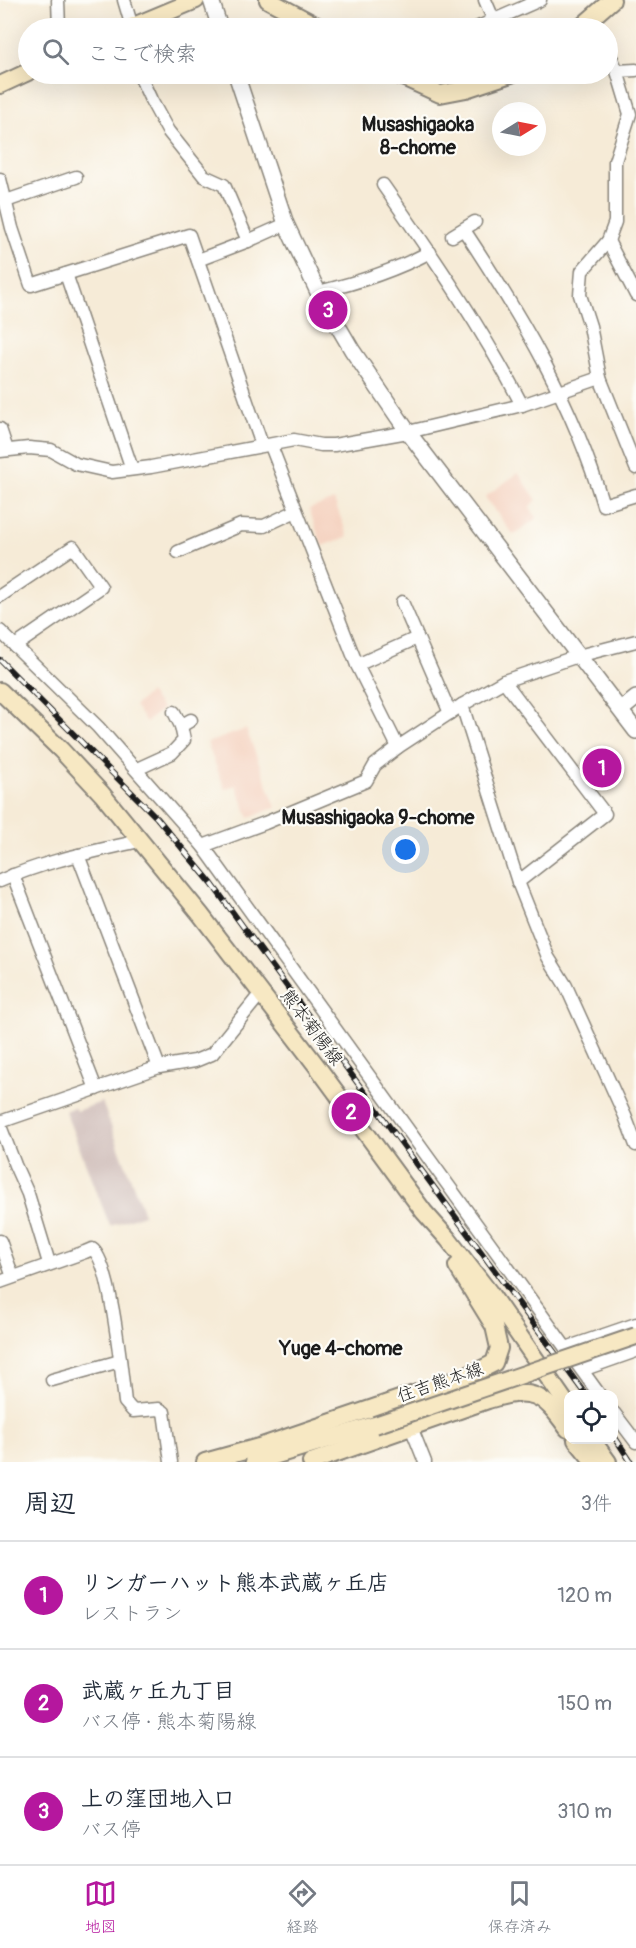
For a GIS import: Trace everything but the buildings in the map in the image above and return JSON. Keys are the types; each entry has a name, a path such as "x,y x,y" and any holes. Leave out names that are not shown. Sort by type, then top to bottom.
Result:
{"main road":[{"path":"154,18 196,0"},
{"path":"268,0 302,18"},
{"path":"0,85 18,77"},
{"path":"420,84 440,94 481,84"},
{"name":"熊本菊陽線","path":"0,692 102,794 201,915 424,1212 489,1292 564,1400"},
{"path":"205,1462 259,1447 455,1380 494,1363 499,1348 494,1326 424,1212"},
{"name":"住吉熊本線","path":"254,1462 375,1425 636,1336"},
{"path":"312,1462 488,1400 517,1392 530,1393 547,1401 564,1424"},
{"path":"579,1444 594,1462"},
{"path":"595,1444 608,1462"}],"street":[{"path":"58,0 58,18"},
{"path":"124,0 128,18"},
{"path":"211,0 217,18"},
{"path":"485,0 492,18"},
{"path":"508,18 540,0"},
{"path":"618,70 636,70"},
{"path":"618,73 636,126"},
{"path":"144,84 168,131 204,176 224,185 249,241"},
{"path":"239,84 286,224 318,292 352,350 408,432 636,731"},
{"path":"633,114 615,161 615,222 608,241 582,271 580,295 590,326 600,378 636,468"},
{"path":"6,201 76,177"},
{"path":"0,179 31,285 189,235 266,445 296,511 357,665 398,747"},
{"path":"383,185 430,252 496,356 522,405"},
{"path":"452,237 475,222"},
{"path":"198,260 286,224"},
{"path":"464,230 509,297 541,353 587,454 603,506 636,495"},
{"path":"608,241 636,295"},
{"path":"318,292 399,268 430,252"},
{"path":"66,274 132,469"},
{"path":"0,429 3,451 29,448 51,450 76,464 112,472 294,440 334,445 408,432 522,405 600,378"},
{"path":"178,552 241,525 264,526 296,511"},
{"path":"0,596 74,547 101,587 15,646"},
{"path":"402,602 450,713"},
{"path":"0,631 98,727 203,846 595,1390"},
{"path":"357,665 417,638"},
{"path":"203,846 366,781 375,765 398,747 462,705 504,681 578,656 636,641"},
{"path":"504,681 605,814 519,882"},
{"path":"621,710 636,698"},
{"path":"462,705 519,882 548,957 566,986 631,1114 636,1145"},
{"path":"137,769 172,753 184,740 186,723 174,712"},
{"path":"0,881 78,855 139,841"},
{"path":"78,855 159,1067"},
{"path":"13,875 96,1089"},
{"path":"49,1263 28,1194 0,1124 159,1067 195,1061 212,1054 261,993"},
{"path":"0,1241 13,1277"},
{"path":"0,1282 92,1249 96,1251 111,1300 125,1402 127,1406 137,1411 159,1409 164,1412 171,1462"},
{"path":"566,1348 636,1324"},
{"path":"582,1371 636,1351"},
{"path":"52,1380 120,1361"},
{"path":"618,1418 636,1442"},
{"path":"411,1427 425,1462"}],"shaded area":[{"path":"518,473 537,500 529,507 537,518 513,535 485,497"},
{"path":"334,500 348,537 322,546 309,509"},
{"path":"149,693 162,709 146,722 134,706"},
{"path":"246,729 276,807 249,818 236,785 225,789 207,743"},
{"path":"102,1102 144,1214 110,1226 65,1111 74,1107 76,1111"}],"railway":[{"path":"0,660 157,818 212,884 582,1390"},
{"path":"618,1442 631,1462"}],"place":[{"name":"上の窪団地入口","path":"328,310"},
{"name":"リンガーハット熊本武蔵ヶ丘店","path":"602,768"},
{"name":"武蔵ヶ丘九丁目","path":"351,1112"}],"district":[{"name":"Musashigaoka 8-chome","path":"418,136"},
{"name":"Musashigaoka 9-chome","path":"378,817"},
{"name":"Yuge 4-chome","path":"341,1348"}]}
